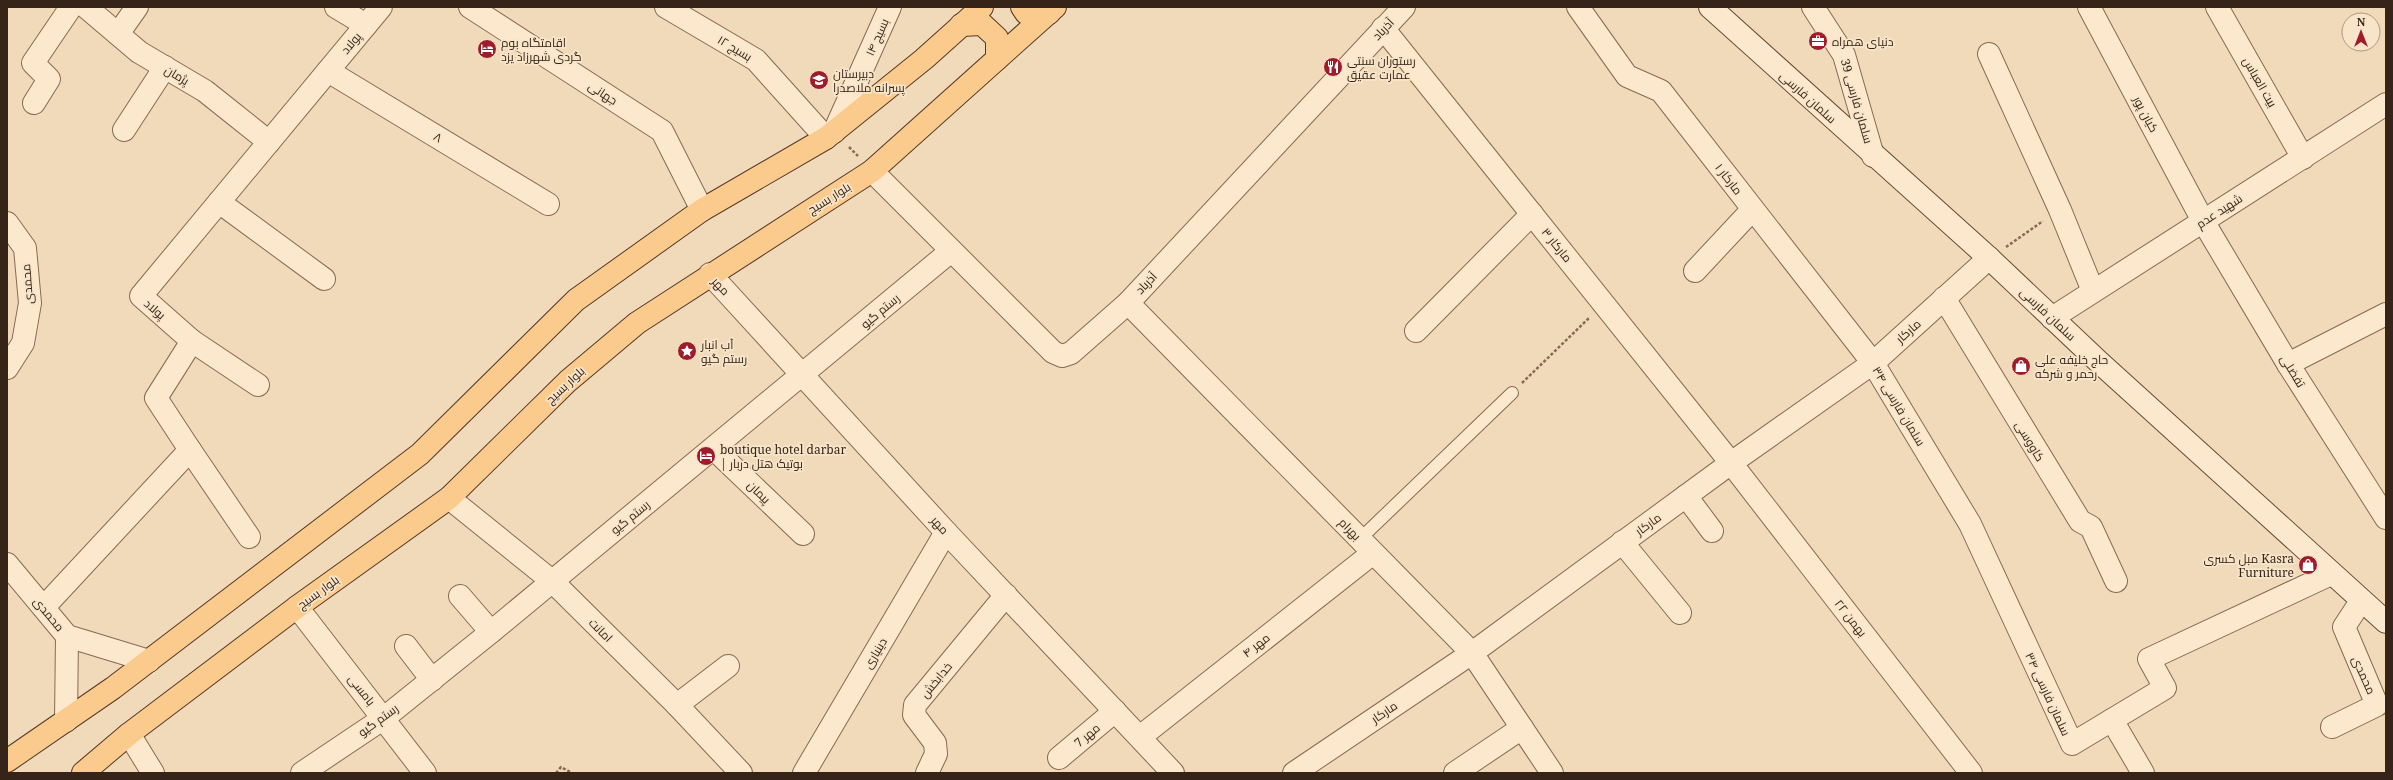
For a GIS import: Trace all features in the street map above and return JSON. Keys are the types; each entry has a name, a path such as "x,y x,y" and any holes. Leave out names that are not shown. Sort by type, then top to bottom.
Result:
{"main road":[{"path":"7,761 66,721 149,661 420,454 576,300 702,210 830,135 912,69 982,7"},
{"path":"1022,7 1026,13 1052,10"},
{"name":"بلوار بسیج","path":"83,773 129,734 297,607 449,498 568,381 637,323 710,274 872,171 1052,10"},
{"path":"961,25 982,24 997,38 997,59"}],"street":[{"path":"34,103 49,78 34,63 71,7"},
{"name":"پژمان","path":"86,7 139,52 205,91 268,142"},
{"path":"118,34 137,7"},
{"path":"336,7 366,25"},
{"name":"پولاد","path":"192,342 141,296 381,7"},
{"name":"جهانی","path":"470,7 662,131 702,210"},
{"name":"بسیج ۱۲","path":"666,7 756,60 830,135"},
{"name":"بسیج ۱۴","path":"830,135 890,7"},
{"name":"آذرباد","path":"872,171 1052,352 1062,356 1071,353 1128,303 1404,7"},
{"name":"مارکار ۱","path":"1578,7 1627,76 1661,91 1752,210 1873,363"},
{"name":"سلمان فارسی","path":"1710,7 1873,156 1989,258 2052,318 2331,574 2386,622"},
{"name":"سلمان فارسی 39","path":"1813,7 1844,55 1873,156"},
{"name":"کیان پور","path":"2089,7 2203,221"},
{"name":"بیت العباس","path":"2217,7 2303,158"},
{"name":"مارکار ۳","path":"1383,28 1731,463"},
{"path":"1989,54 2060,210 2094,292"},
{"path":"124,130 166,67"},
{"name":"۸","path":"328,71 548,204"},
{"name":"شهید عدم","path":"2052,318 2386,104"},
{"path":"219,202 324,279"},
{"path":"1695,271 1752,210"},
{"path":"1416,331 1532,214"},
{"name":"تفضلی","path":"2203,221 2288,364 2385,513"},
{"name":"محمدی","path":"7,224 24,248 30,303 23,344 7,368"},
{"name":"رستم گیو","path":"302,773 384,718 492,632 951,251"},
{"name":"مارکار","path":"1294,773 1472,653 1731,463 1873,363 1989,258"},
{"name":"مهر","path":"710,274 804,374 946,532 1173,773"},
{"name":"کاووسی","path":"1944,298 2080,521 2091,527 2116,581"},
{"name":"بهرام","path":"1128,303 1472,653 1552,773"},
{"path":"2288,364 2386,314"},
{"path":"249,537 156,398 192,342 258,385"},
{"name":"سلمان فارسی ۳۴","path":"1873,363 1970,524 2072,744 2165,688 2149,659 2331,574"},
{"name":"پیمان","path":"714,449 803,534"},
{"path":"44,607 190,450"},
{"name":"۲۲ بهمن","path":"1731,463 1971,773"},
{"path":"1686,496 1712,531"},
{"name":"امانت","path":"449,498 552,581 677,706 741,773"},
{"name":"دینیاری","path":"804,773 946,532"},
{"path":"1622,542 1680,613"},
{"name":"مهر ۴","path":"1140,737 1366,546"},
{"name":"محمدی","path":"7,564 68,636 149,661"},
{"name":"خدابخش","path":"927,773 937,749 935,743 914,715 915,706 1006,595"},
{"path":"460,596 492,632"},
{"name":"محمدی","path":"2332,727 2377,704 2344,626 2360,600"},
{"name":"بامسی","path":"297,607 425,773"},
{"path":"66,721 68,636"},
{"path":"406,646 432,680"},
{"path":"677,706 728,666"},
{"name":"مهر 7","path":"1059,758 1115,711"},
{"path":"2112,720 2143,773"},
{"path":"1455,773 1522,728"},
{"path":"129,734 153,773"}],"lane":[{"path":"1366,546 1512,393"}],"path":[{"path":"830,135 872,171"},
{"path":"1989,258 2060,210"},
{"path":"1512,393 1604,304"},
{"path":"556,773 561,767 572,773"}],"place":[{"name":"دنیای همراه","path":"1818,41"},
{"name":"اقامتگاه بوم گردی شهرزاد یزد","path":"487,49"},
{"name":"رستوران سنتی عمارت عقیق","path":"1333,67"},
{"name":"دبیرستان پسرانه ملاصدرا","path":"819,80"},
{"name":"آب انبار رستم گیو","path":"687,351"},
{"name":"حاج خلیفه علی رحمر و شرکه","path":"2021,366"},
{"name":"boutique hotel darbar | بوتیک هتل دربار","path":"706,456"},
{"name":"مبل کسری Kasra Furniture","path":"2308,565"}]}
